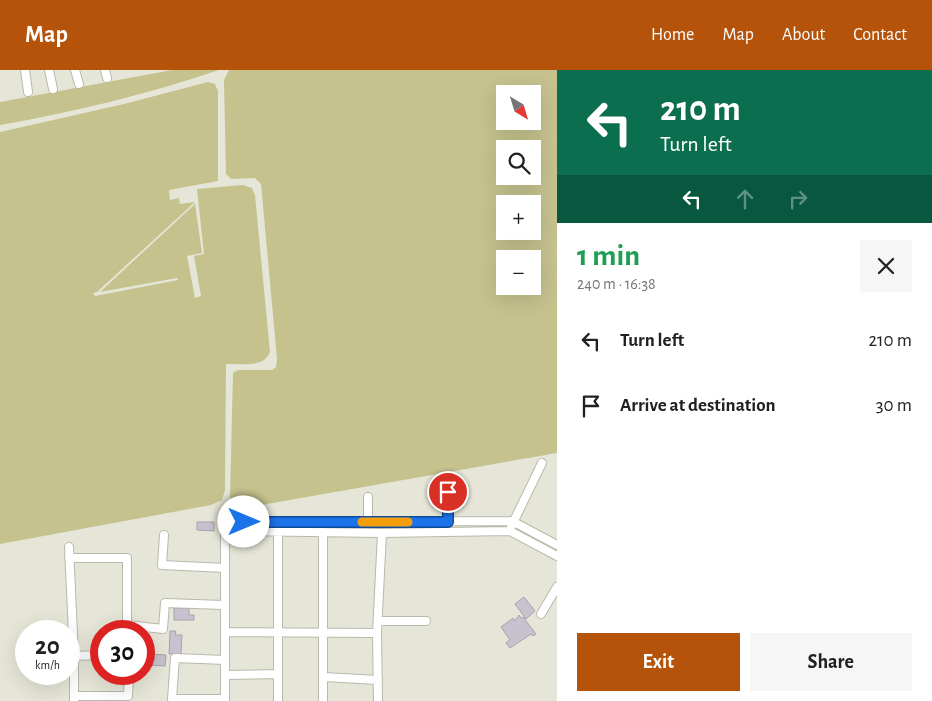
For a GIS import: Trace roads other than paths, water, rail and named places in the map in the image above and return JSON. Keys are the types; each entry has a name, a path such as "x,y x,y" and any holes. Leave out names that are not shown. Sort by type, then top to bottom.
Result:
{"street":[{"path":"25,70 28,92"},
{"path":"50,70 53,89"},
{"path":"75,70 79,84"},
{"path":"510,531 512,522 542,463"},
{"path":"448,476 448,522"},
{"path":"368,498 371,522 378,533 378,701"},
{"path":"225,660 175,658 172,699 225,700 226,632 224,605 226,527 229,522 512,522 557,545"},
{"path":"226,539 235,531 378,533 510,531 557,556"},
{"path":"278,532 276,633 278,701"},
{"path":"323,532 323,701"},
{"path":"164,535 162,565 225,568"},
{"path":"68,547 72,620"},
{"path":"69,558 127,558 127,624 163,629 165,603 224,605"},
{"path":"541,614 557,587"},
{"path":"378,621 426,622"},
{"path":"226,632 377,633"},
{"path":"224,675 277,674"},
{"path":"324,677 378,680"},
{"path":"74,685 74,698 128,696 128,685"}]}
